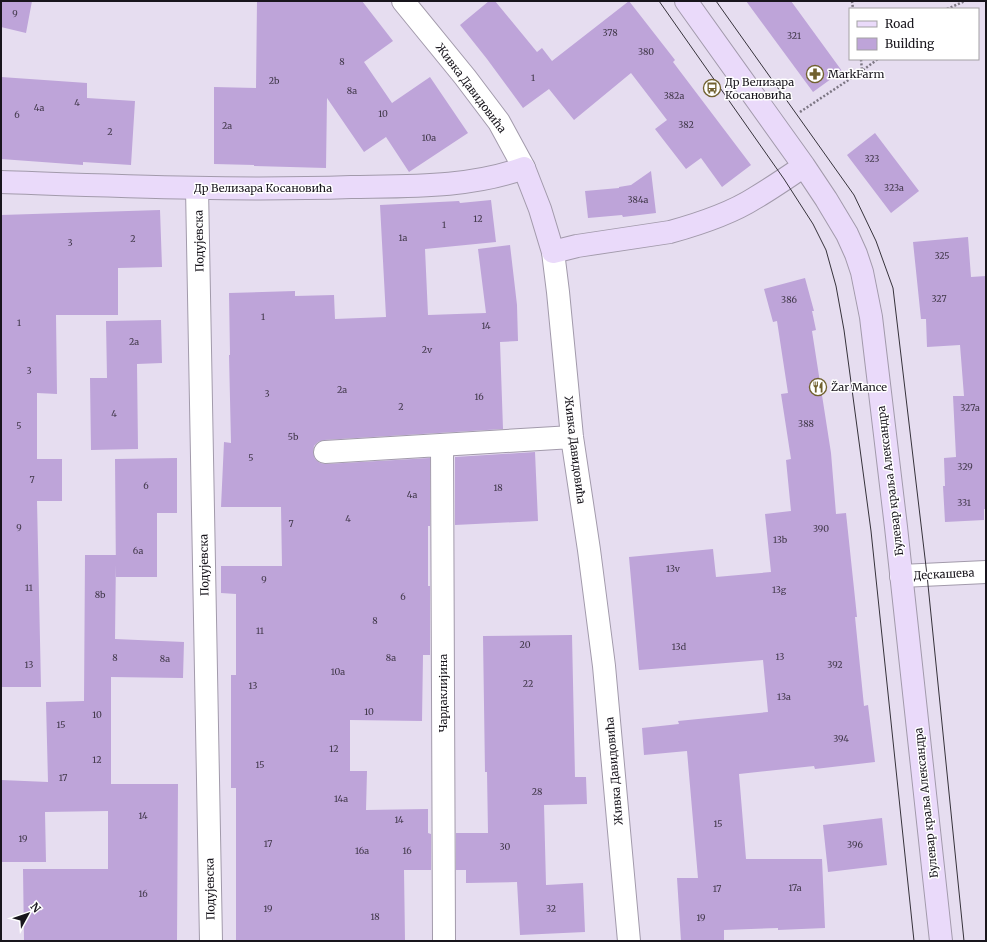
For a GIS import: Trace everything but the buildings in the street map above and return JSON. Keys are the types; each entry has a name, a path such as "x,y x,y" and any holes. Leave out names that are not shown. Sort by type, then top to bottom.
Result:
{"main road":[{"name":"Булевар краља Александра","path":"686,1 826,199 847,234 862,272 871,317 941,941"},
{"path":"553,252 578,246 670,232 684,228 749,202 804,166"},
{"name":"Др Велизара Косановића","path":"1,182 197,188 311,188 446,184 484,180 524,168"},
{"name":"Живка Давидовића","path":"524,168 540,209 553,252"}],"street":[{"name":"Живка Давидовића","path":"403,1 465,77 498,122 524,168"},
{"name":"Подујевска","path":"197,188 211,941"},
{"name":"Живка Давидовића","path":"553,252 572,438 589,550 604,666 629,941"},
{"path":"325,452 572,438"},
{"name":"Чардаклијина","path":"442,445 444,941"},
{"name":"Дескашева","path":"901,576 986,572"}],"path":[{"path":"949,8 965,1"},
{"path":"861,60 862,71"},
{"path":"777,129 796,114 877,60"}],"tram line":[{"path":"659,1 784,179 813,224 826,250 836,286 844,330 871,531 914,941"},
{"path":"716,1 854,195 876,241 893,288 927,575 964,941"}],"place":[{"name":"MarkFarm","path":"815,74"},
{"name":"Др Велизара Косановића","path":"712,88"},
{"name":"Žar Mance","path":"818,387"}]}
